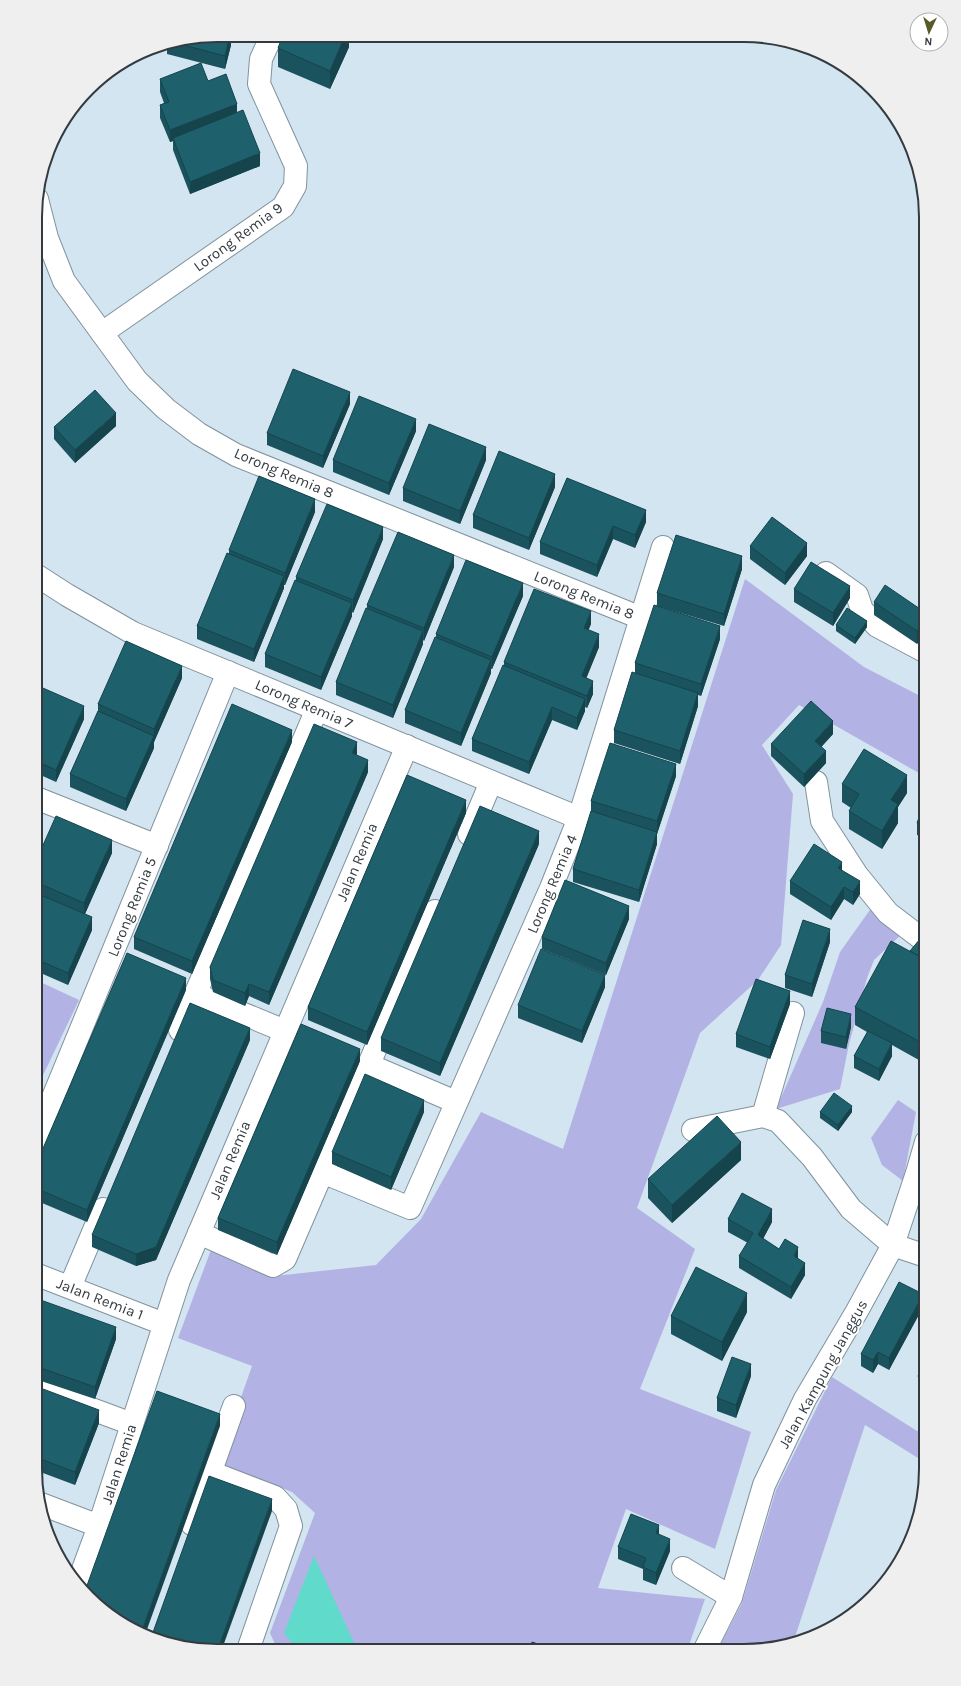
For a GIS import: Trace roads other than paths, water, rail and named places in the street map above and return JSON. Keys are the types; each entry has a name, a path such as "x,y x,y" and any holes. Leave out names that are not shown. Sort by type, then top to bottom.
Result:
{"street":[{"name":"Lorong Remia 9","path":"102,333 283,207 295,186 296,166 259,84 261,59 269,42"},
{"name":"Lorong Remia 8","path":"42,220 47,238 64,281 137,381 166,409 199,434 230,451 641,618"},
{"name":"Lorong Remia 4","path":"322,1172 410,1208 551,888 579,818 663,547"},
{"path":"817,567 857,595 862,610 877,626 919,648"},
{"name":"Lorong Remia 7","path":"42,579 67,596 133,633 579,818"},
{"name":"Lorong Remia 5","path":"42,1124 228,672"},
{"path":"173,1045 317,709"},
{"name":"Jalan Remia","path":"80,1577 99,1526 179,1280 407,746"},
{"path":"460,854 491,782"},
{"path":"816,782 822,821 857,875 888,913 919,937"},
{"path":"42,800 157,846"},
{"path":"199,1233 274,1266 285,1259 444,891"},
{"path":"195,994 285,1031"},
{"path":"763,1116 793,1014"},
{"path":"369,1065 456,1102"},
{"path":"693,1130 763,1116 778,1122 812,1157 851,1209 893,1245 919,1254"},
{"name":"Jalan Kampung Janggus","path":"708,1644 731,1597 764,1485 805,1399 857,1311 893,1245 919,1166"},
{"path":"70,1287 111,1192"},
{"name":"Jalan Remia 1","path":"42,1277 164,1324"},
{"path":"42,1391 132,1424"},
{"path":"185,1544 234,1406"},
{"path":"210,1472 275,1497 286,1509 291,1526 250,1644"},
{"path":"46,1506 99,1526"},
{"path":"683,1568 731,1597"}]}
